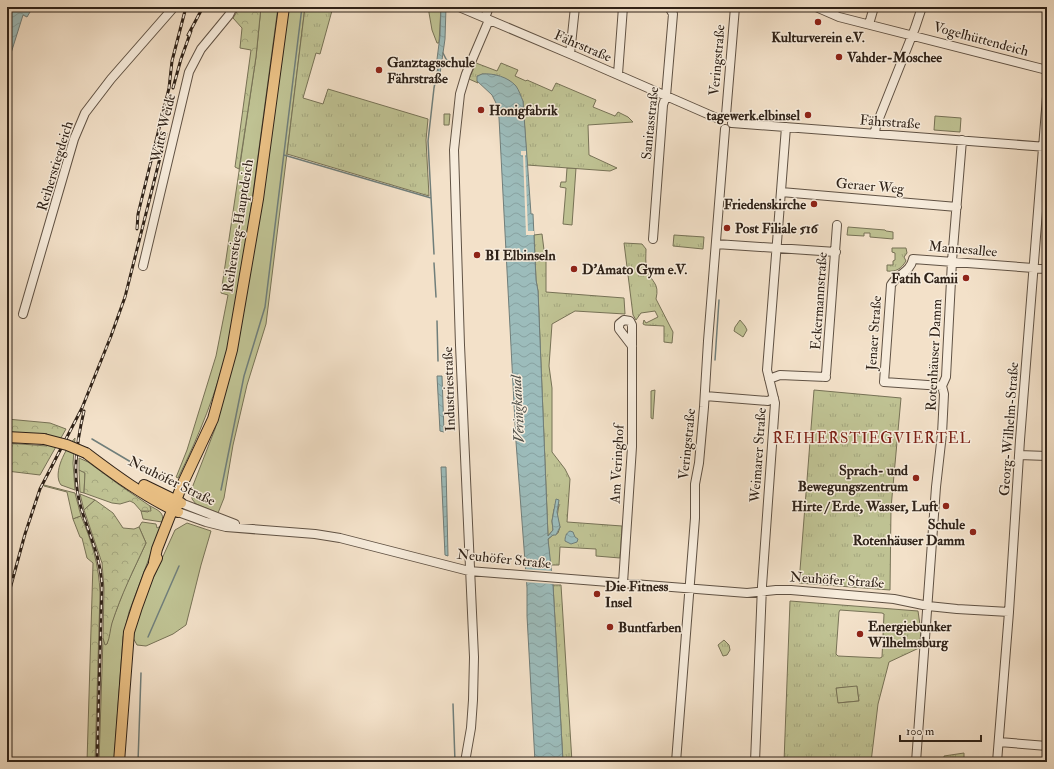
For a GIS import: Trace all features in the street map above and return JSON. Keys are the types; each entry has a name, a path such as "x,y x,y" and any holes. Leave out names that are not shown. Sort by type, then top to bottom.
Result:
{"main road":[{"name":"Reiherstieg-Hauptdeich","path":"119,762 129,632 137,606 154,562 162,551 177,506 182,485 213,419 233,343 258,199 284,7"},
{"name":"Neuhöfer Straße","path":"7,437 44,440 67,445 98,458 164,496 177,506"},
{"name":"Reiherstieg-Hauptdeich","path":"177,506 195,470 201,446"},
{"name":"Neuhöfer Straße","path":"86,453 124,480 177,506"},
{"path":"164,496 173,493 182,485"}],"street":[{"name":"Reiherstiegdeich","path":"23,314 74,142 86,113 111,79 174,7"},
{"name":"Witts Weide","path":"143,266 189,72 201,49 229,15 233,7"},
{"name":"Fährstraße","path":"459,7 618,74 666,96 722,117"},
{"name":"Industriestraße","path":"465,762 473,700 474,658 469,571 454,167 460,94 487,19 489,7"},
{"path":"570,54 574,7"},
{"path":"618,74 623,7"},
{"name":"Veringstraße","path":"722,117 735,7"},
{"name":"Vogelhüttendeich","path":"816,7 828,10 839,16 1047,70"},
{"path":"869,24 874,7"},
{"path":"875,133 877,122 922,7"},
{"name":"Sanitasstraße","path":"652,239 663,105 666,96 673,14 670,8"},
{"name":"Georg-Wilhelm-Straße","path":"997,762 1034,269 1045,146 1047,97"},
{"path":"722,117 730,118 732,123 730,127 725,129 719,125 722,117"},
{"name":"Fährstraße","path":"732,123 1045,146"},
{"name":"Weimarer Straße","path":"756,762 762,592 774,417 774,398 767,370 786,127"},
{"name":"Veringstraße","path":"676,762 695,518 695,484 699,463 705,396 706,360 725,129"},
{"name":"Rotenhäuser Damm","path":"916,762 936,487 942,434 944,394 942,386 946,377 952,261 962,140"},
{"name":"Geraer Weg","path":"781,192 957,207"},
{"name":"Eckermannstraße","path":"769,379 780,375 825,377 837,226"},
{"path":"716,244 836,252"},
{"name":"Mannesallee","path":"891,285 906,272 913,259 1047,270"},
{"name":"Jenaer Straße","path":"891,285 884,382 942,386"},
{"name":"Am Veringhof","path":"623,583 632,447 632,346"},
{"path":"705,396 768,401 774,398"},
{"path":"1020,454 1047,456"},
{"name":"Neuhöfer Straße","path":"177,506 216,525 326,535 469,571 747,593 762,592 886,602 910,602 928,606 1009,612"},
{"path":"999,742 1047,746"}],"green space":[{"path":"240,7 261,7 256,57 239,169 235,167 251,50 240,48 242,28 233,18"},
{"path":"261,7 278,7 249,223 228,346 207,413 178,478 176,477 187,450 216,356 228,295 221,293 256,57"},
{"path":"288,7 305,7 266,324 247,385 233,445 224,498 218,513 196,504 192,499 192,488 215,429 232,367 244,310 260,210"},
{"path":"305,7 333,7 320,54 316,53 303,98 323,104 328,89 428,119 426,140 429,196 287,154"},
{"path":"428,7 441,7 439,43 437,43 432,30"},
{"path":"476,63 497,71 501,63 518,70 515,76 526,81 527,80 552,91 556,83 596,100 593,107 615,116 618,112 628,117 633,122 588,125 589,155 617,168 610,171 527,165 523,101 495,75 482,74 477,81 478,83 469,79"},
{"path":"444,114 450,114 449,125 444,125"},
{"path":"935,116 961,118 960,132 934,130"},
{"path":"567,168 576,168 572,225 563,224 566,188 560,187 561,182 566,182"},
{"path":"848,227 893,232 893,239 870,237 870,233 864,233 864,236 847,235"},
{"path":"542,234 544,250 546,251 546,292 624,298 625,314 575,311 552,324 549,366 552,388 552,452 565,469 570,479 567,522 622,526 620,558 596,556 596,549 560,547 559,565 550,565 548,539 558,533 560,527 557,517 559,504 554,509 552,521 553,530 548,536 538,291 536,280 534,235"},
{"path":"674,235 704,237 703,249 673,246"},
{"path":"624,243 642,244 646,249 647,269 657,289 656,299 673,332 672,343 664,342 664,326 643,324 644,320 646,323 658,317 655,311 641,313 636,320 633,315"},
{"path":"892,248 906,248 907,253 904,257 906,261 898,269 887,271 887,265 893,265 893,261 895,260 895,253 892,252"},
{"path":"740,320 747,330 743,337 734,331"},
{"path":"655,390 653,419 651,418 651,391"},
{"path":"814,390 901,398 891,508 890,590 799,583"},
{"path":"7,419 50,423 66,429 40,475 7,471 7,443 47,446 52,436 7,433"},
{"path":"75,438 73,463 75,490 61,485 58,474 64,454"},
{"path":"79,458 88,462 150,506 151,511 141,511 134,503 130,501 120,504 112,503 84,493 85,473 79,470"},
{"path":"79,470 85,472 84,493 80,492"},
{"path":"44,485 75,493 81,516 73,519 67,492"},
{"path":"80,494 95,500 84,510"},
{"path":"95,500 113,513 123,528 134,529 139,527 146,543 119,602 108,641 105,645 103,638 104,588 102,563 84,510"},
{"path":"150,506 162,514 162,522 143,519 141,511 148,512 151,509"},
{"path":"81,516 94,554 100,593 95,762 87,762 93,563 87,558 82,538 80,537 73,519"},
{"path":"142,522 156,524 157,528 161,526 129,612 123,637 114,762 99,762 103,638 105,644 107,644 111,624 124,590 146,543 139,527"},
{"path":"187,523 211,531 186,625 173,634 146,646 137,645 132,636 139,609 175,530"},
{"path":"553,585 561,585 572,762 563,762"},
{"path":"790,601 918,611 921,632 919,648 889,662 878,704 871,762 784,762","holes":["840,610 884,614 882,657 838,656 836,654","857,686 859,701 838,703 836,688"]},
{"path":"724,640 729,645 730,650 727,655 723,656 718,645"},
{"path":"857,685 859,701 837,703 836,688"},
{"path":"964,753 964,762 944,762 944,756"}],"water":[{"path":"7,7 33,7 27,17 23,15 7,66"},
{"path":"441,7 446,7 445,39 440,74 436,67 440,36"},
{"name":"Veringkanal","path":"482,74 496,75 509,80 516,86 523,101 538,291 548,536 553,530 552,521 556,499 559,500 557,512 560,527 556,535 553,535 548,539 553,585 563,762 535,762 527,616 527,588 516,442 499,118 496,103 492,95 477,81 477,76"},
{"path":"437,376 442,376 444,432 440,431"},
{"path":"441,467 446,467 448,556 445,555"},
{"path":"570,531 573,532 575,537 578,539 577,542 571,544 565,541 566,535"}],"pier":[{"path":"521,151 526,151 528,231 534,231 534,235 526,235 523,155 521,155"},
{"path":"523,569 553,571 554,584 524,582"}],"waterway":[{"path":"221,490 244,376 265,307 302,7"},
{"path":"443,53 446,59 458,67"},
{"path":"434,254 428,141 434,88 438,68"},
{"path":"284,155 431,198"},
{"path":"434,263 436,297"},
{"path":"715,360 719,300"},
{"path":"437,321 438,361"},
{"path":"92,439 163,481 168,481"},
{"path":"148,637 179,566"},
{"path":"138,762 141,673"},
{"path":"453,704 455,762"}],"railway":[{"path":"137,229 138,214 169,88 172,61 186,7"},
{"path":"188,35 203,7"},
{"path":"173,88 191,31"},
{"path":"7,600 25,534 40,489 82,408 125,297 166,134"},
{"path":"84,411 77,450 77,488 79,501 97,557 102,584 97,762"}],"place":[{"name":"Kulturverein e.V.","path":"818,22"},
{"name":"Vahder-Moschee","path":"839,57"},
{"name":"Ganztagsschule Fährstraße","path":"379,70"},
{"name":"Honigfabrik","path":"481,110"},
{"name":"tagewerk.elbinsel","path":"808,115"},
{"name":"Friedenskirche","path":"814,204"},
{"name":"Post Filiale 516","path":"727,228"},
{"name":"BI Elbinseln","path":"477,255"},
{"name":"D'Amato Gym e.V.","path":"574,269"},
{"name":"Fatih Camii","path":"966,278"},
{"name":"Sprach- und Bewegungszentrum","path":"916,478"},
{"name":"Hirte / Erde, Wasser, Luft","path":"946,506"},
{"name":"Schule Rotenhäuser Damm","path":"973,532"},
{"name":"Die Fitness Insel","path":"597,594"},
{"name":"Buntfarben","path":"610,627"},
{"name":"Energiebunker Wilhelmsburg","path":"860,634"}],"district":[{"name":"REIHERSTIEGVIERTEL","path":"872,438"}]}
